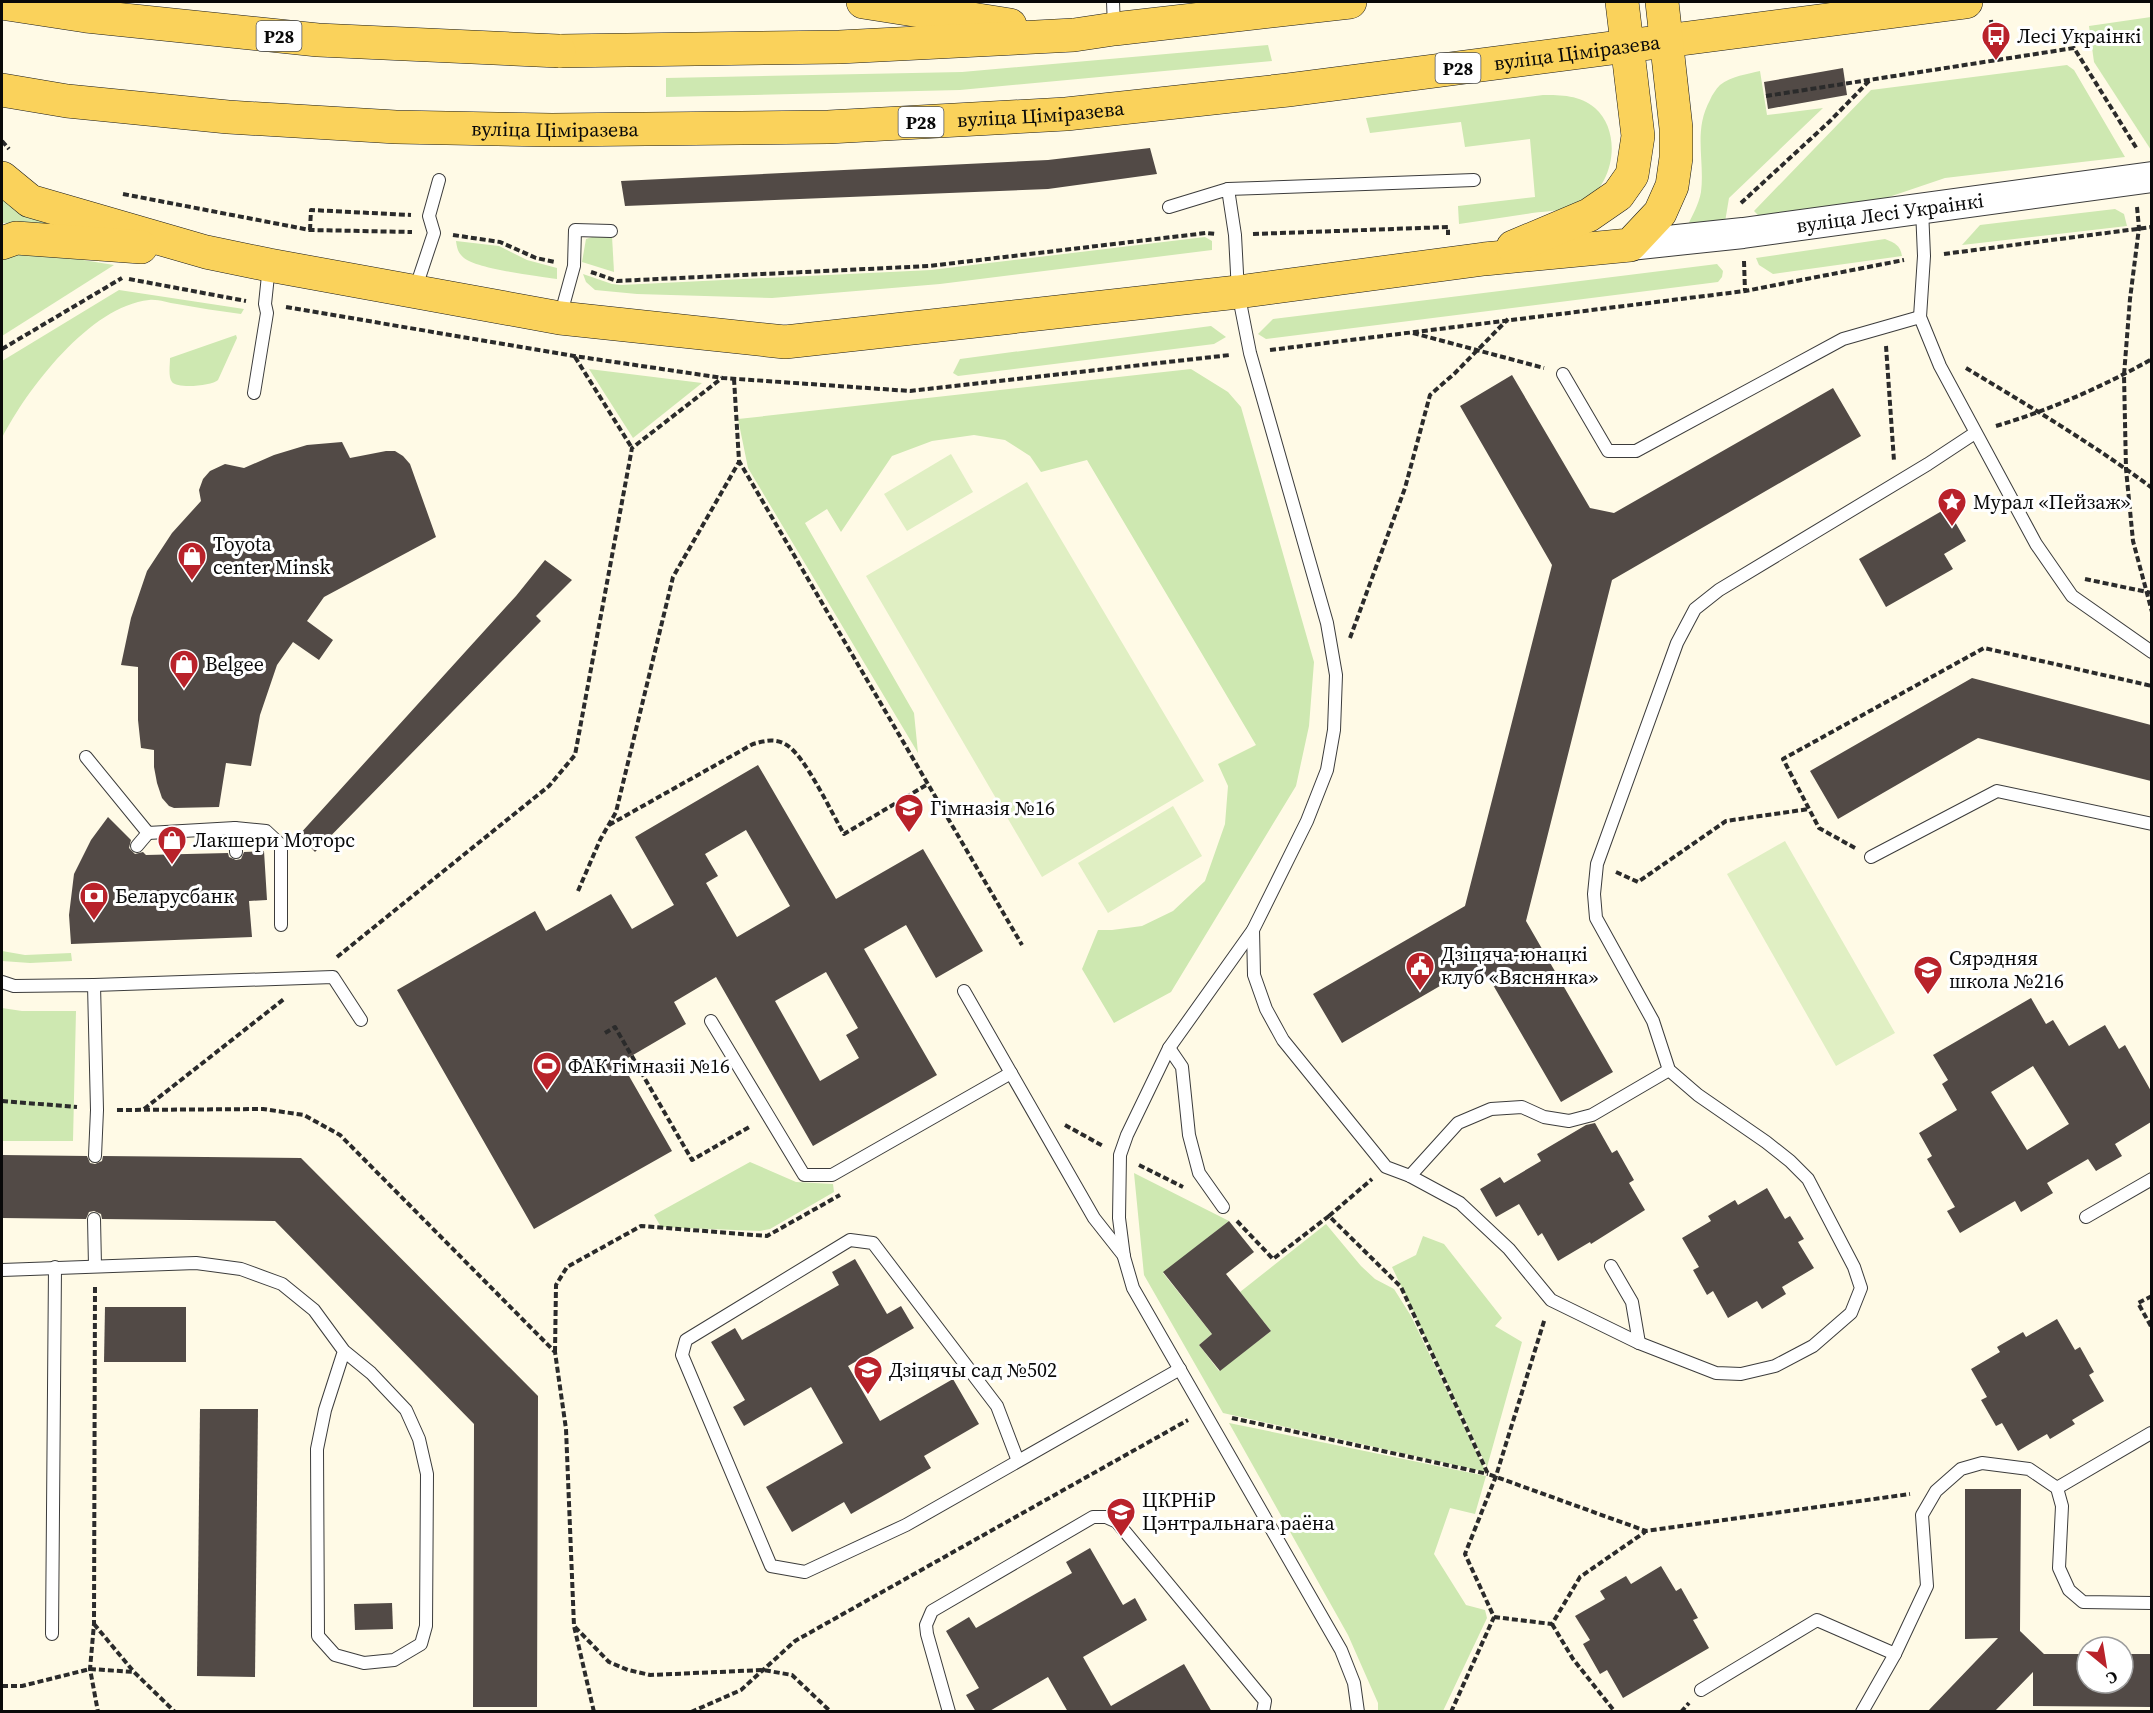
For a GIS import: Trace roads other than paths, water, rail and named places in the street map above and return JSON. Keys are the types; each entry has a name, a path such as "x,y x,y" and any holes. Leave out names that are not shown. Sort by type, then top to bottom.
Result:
{"main road":[{"path":"863,2 1074,35"},
{"name":"Р28","path":"2,3 86,16 318,40 559,51 839,47 1074,35 1113,15 1350,2"},
{"path":"1484,259 1589,215 1618,195 1632,175 1638,136 1622,2"},
{"path":"9,167 30,201 206,252 560,318 785,342 1238,292 1484,259 1630,245 1660,213 1672,186 1677,158 1668,42 1662,2"},
{"name":"вуліца Ціміразева","path":"2,90 68,100 228,117 396,127 552,129 828,127 1066,114 1300,89 1668,42 1978,7"},
{"path":"2,243 16,238 206,252"}],"street":[{"name":"вуліца Лесі Украінкі","path":"1630,245 1743,233 2145,178"}],"lane":[{"path":"415,291 434,233 429,216 438,180"},
{"path":"1168,207 1228,189 1474,180"},
{"path":"1228,189 1235,235 1238,292 1250,353 1327,623 1336,675 1334,730 1327,770 1307,821 1253,930 1169,1048 1138,1109 1120,1155 1119,1218 1124,1257 1133,1288 1341,1650 1354,1683 1358,1712"},
{"path":"1922,209 1924,256 1920,317 1933,348 1976,432 2036,544 2072,596 2151,652"},
{"path":"560,318 574,266 575,230 611,231"},
{"path":"254,393 267,313 265,304 269,265"},
{"path":"1563,374 1608,451 1636,452 1843,339 1920,317"},
{"path":"1253,930 1254,975 1266,1009 1283,1040 1386,1167 1410,1176 1460,1203 1509,1249 1551,1300 1639,1343 1716,1373 1741,1374 1775,1366 1813,1346 1851,1313 1861,1288 1854,1267 1808,1179 1766,1142 1698,1095 1669,1070 1653,1021 1596,918 1594,894 1597,864 1677,643 1695,609 1719,590 1976,432"},
{"path":"86,757 148,833"},
{"path":"1871,857 1997,791 2150,820"},
{"path":"235,828 236,852"},
{"path":"137,846 148,833 235,828 266,831 281,845 281,926"},
{"path":"2,982 14,986 94,985 333,977 362,1020"},
{"path":"94,985 97,1110 95,1156"},
{"path":"964,991 1094,1218 1124,1257"},
{"path":"711,1021 804,1175 832,1175 1011,1073"},
{"path":"1169,1048 1182,1067 1189,1136 1199,1173 1223,1206"},
{"path":"1410,1176 1458,1124 1491,1109 1522,1107 1544,1117 1569,1121 1592,1115 1669,1070"},
{"path":"2086,1217 2151,1179"},
{"path":"94,1219 95,1266"},
{"path":"1018,1461 997,1406 873,1243 850,1240 686,1340 682,1355 771,1566 805,1572 906,1525 1180,1369"},
{"path":"2,1270 196,1263 241,1269 282,1284 314,1310 344,1351 371,1373 406,1410 419,1440 427,1474 426,1626 422,1644 394,1660 364,1663 335,1655 318,1636 317,1449 325,1410 344,1351"},
{"path":"1611,1266 1632,1302 1639,1343"},
{"path":"52,1635 55,1267"},
{"path":"2056,1488 2151,1433"},
{"path":"1862,1712 1895,1654 1927,1586 1922,1515 1936,1491 1960,1468 1982,1463 2029,1469 2056,1488 2062,1506 2059,1568 2069,1590 2083,1602 2151,1603"},
{"path":"949,1712 927,1634 927,1625 932,1611 1093,1517 1106,1517 1117,1522 1265,1701 1263,1712"},
{"path":"1701,1690 1816,1620 1895,1654"}],"place":[{"name":"Лесі Украінкі","path":"1996,62"},
{"name":"Мурал «Пейзаж»","path":"1952,528"},
{"name":"Toyota center Minsk","path":"192,582"},
{"name":"Belgee","path":"184,690"},
{"name":"Гімназія №16","path":"909,834"},
{"name":"Лакшери Моторс","path":"172,866"},
{"name":"Беларусбанк","path":"94,922"},
{"name":"Дзіцяча-юнацкі клуб «Вяснянка»","path":"1420,992"},
{"name":"Сярэдняя школа №216","path":"1928,996"},
{"name":"ФАК гімназіі №16","path":"547,1092"},
{"name":"Дзіцячы сад №502","path":"868,1396"},
{"name":"ЦКРНіР Цэнтральнага раёна","path":"1121,1538"}]}
